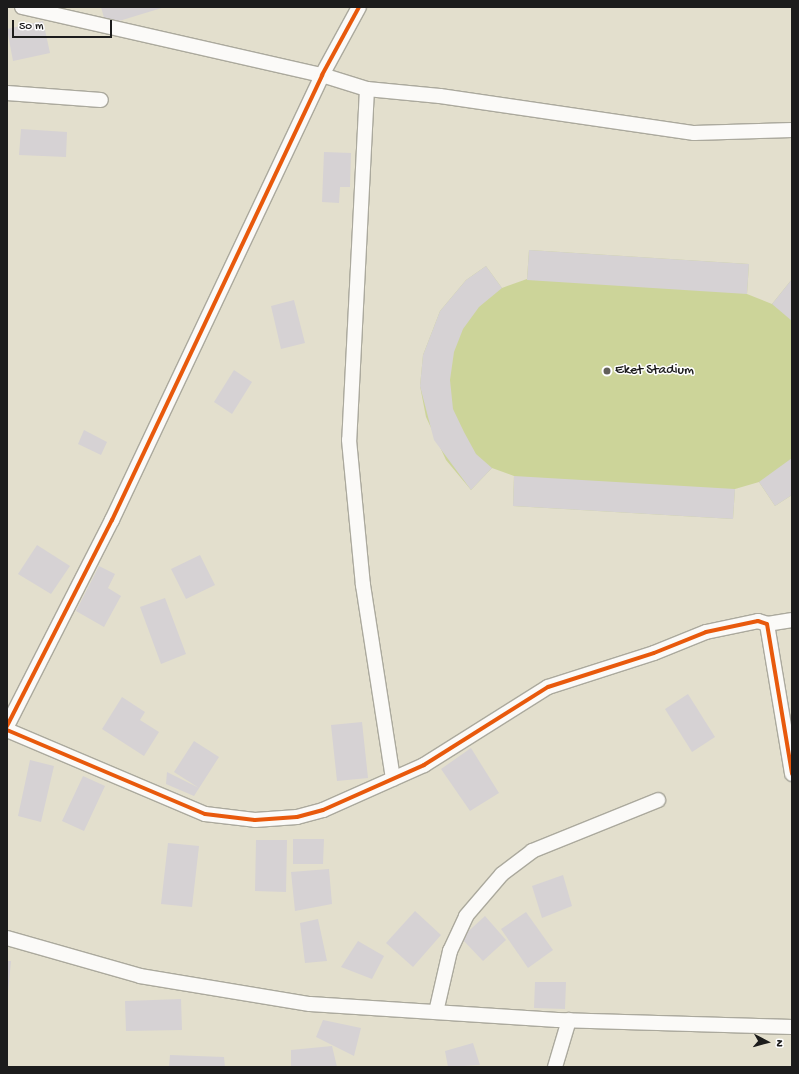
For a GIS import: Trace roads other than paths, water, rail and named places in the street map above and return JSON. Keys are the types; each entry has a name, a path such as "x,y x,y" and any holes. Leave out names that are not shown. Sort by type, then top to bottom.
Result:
{"street":[{"path":"22,7 322,75 367,89 440,96 694,133 792,130"},
{"path":"7,726 112,520 322,75 359,7"},
{"path":"367,89 348,440 363,585 393,779"},
{"path":"7,94 101,100"},
{"path":"7,730 205,814 255,820 297,817 323,810 424,765 548,687 654,653 706,632 748,621 767,624 792,620"},
{"path":"767,624 792,774"},
{"path":"436,1012 450,951 466,916 502,874 532,851 658,800"},
{"path":"7,938 140,976 310,1004 569,1020 792,1026"},
{"path":"555,1067 569,1020"}],"place":[{"name":"Eket Stadium","path":"607,371"}]}
